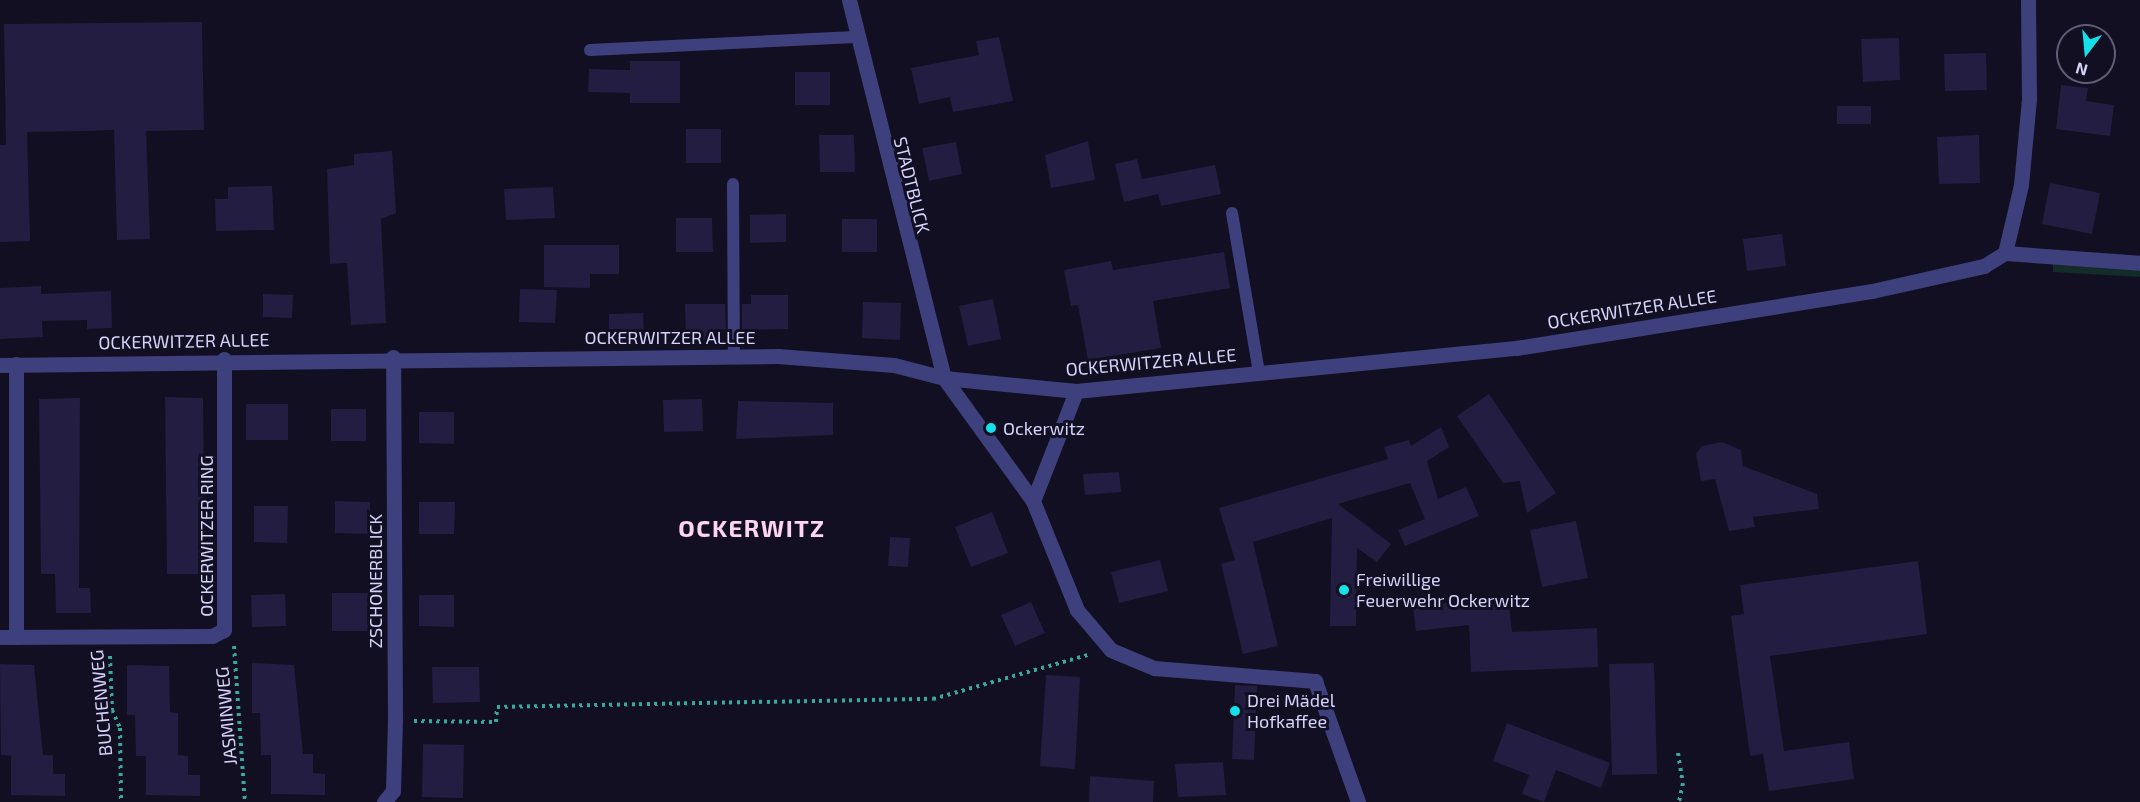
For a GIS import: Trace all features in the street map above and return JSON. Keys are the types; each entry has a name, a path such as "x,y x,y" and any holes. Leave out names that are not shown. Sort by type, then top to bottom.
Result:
{"street":[{"name":"STADTBLICK","path":"849,0 855,38 944,378"},
{"path":"2028,0 2029,99 2019,195 2005,253 2140,263"},
{"name":"OCKERWITZER ALLEE","path":"0,366 224,359 734,356 894,365 944,378 1076,391 1516,348 1939,278 1983,266 2005,253"},
{"name":"ZSCHONERBLICK","path":"384,802 393,791 395,720 393,357"},
{"name":"OCKERWITZER RING","path":"0,638 212,636 225,630 224,359"},
{"path":"16,364 16,637"},
{"path":"944,378 1033,501 1077,610 1111,650 1154,668 1315,681 1358,802"},
{"path":"1033,501 1076,391"}],"lane":[{"path":"590,50 855,38"},
{"path":"733,184 734,356"},
{"path":"1232,213 1259,372"}],"path":[{"name":"JASMINWEG","path":"225,630 234,646 245,802"},
{"name":"BUCHENWEG","path":"109,637 112,710 120,728 121,802"},
{"path":"395,720 496,722 497,707 933,699 1059,659 1111,650"},
{"path":"1678,753 1683,783 1679,802"}],"green space":[{"path":"2053,264 2140,269 2140,277 2053,272"}],"building":[{"path":"202,22 204,130 146,131 150,239 117,240 114,130 27,132 30,241 0,242 0,145 6,145 4,24"},
{"path":"999,37 1013,101 953,112 950,97 919,104 911,68 979,55 976,41"},
{"path":"1899,38 1900,80 1863,82 1861,39"},
{"path":"1986,53 1987,90 1945,91 1944,54"},
{"path":"630,61 680,61 680,103 630,103 630,93 588,92 589,69 630,70"},
{"path":"795,72 830,72 830,105 795,105"},
{"path":"2061,85 2088,88 2086,101 2114,105 2110,136 2056,129"},
{"path":"1837,106 1871,106 1871,124 1837,124"},
{"path":"686,129 721,129 721,163 686,163"},
{"path":"819,135 854,135 855,172 820,172"},
{"path":"1979,135 1980,183 1939,184 1937,137"},
{"path":"1088,141 1095,180 1051,188 1045,155"},
{"path":"956,142 962,174 929,181 922,148"},
{"path":"392,151 396,213 381,219 386,323 351,325 347,263 330,264 327,169 354,165 354,154"},
{"path":"1137,159 1142,179 1215,165 1221,194 1161,206 1158,194 1124,202 1115,164"},
{"path":"2050,183 2100,193 2092,234 2042,224"},
{"path":"272,186 274,230 216,231 215,199 228,199 228,187"},
{"path":"553,187 555,218 506,220 504,189"},
{"path":"786,214 786,242 750,243 750,215"},
{"path":"676,218 712,218 713,252 676,252"},
{"path":"842,219 877,219 877,252 842,252"},
{"path":"1782,234 1786,266 1747,271 1743,239"},
{"path":"544,245 619,245 619,274 590,274 590,288 544,287"},
{"path":"1224,252 1230,288 1153,301 1161,348 1088,360 1078,305 1071,306 1064,270 1111,261 1113,270"},
{"path":"41,286 41,294 111,291 112,328 87,329 87,320 42,321 43,337 0,339 0,288"},
{"path":"520,289 557,290 555,323 519,322"},
{"path":"263,294 293,295 292,318 263,317"},
{"path":"751,295 788,295 788,329 742,330 742,304 751,304"},
{"path":"993,299 1001,339 968,346 959,306"},
{"path":"863,302 901,303 900,340 862,338"},
{"path":"685,304 725,304 726,330 719,330 719,339 686,340"},
{"path":"643,313 644,337 609,337 609,314"},
{"path":"1489,394 1556,493 1527,513 1520,481 1503,483 1457,416"},
{"path":"165,397 203,398 205,574 167,574"},
{"path":"80,398 79,588 90,588 91,613 56,613 55,574 41,574 39,399"},
{"path":"702,399 703,431 664,432 663,400"},
{"path":"738,401 833,403 833,435 736,439"},
{"path":"246,404 288,404 288,440 246,440"},
{"path":"331,409 366,409 366,441 331,441"},
{"path":"419,412 454,412 454,444 419,443"},
{"path":"1441,427 1449,447 1427,461 1438,499 1466,487 1479,516 1405,546 1398,530 1425,519 1410,483 1338,504 1391,544 1377,562 1357,548 1356,626 1330,626 1332,518 1253,542 1278,646 1243,654 1221,564 1235,560 1219,508 1388,459 1384,447 1409,440 1411,446"},
{"path":"1722,442 1741,450 1743,466 1817,494 1819,509 1753,517 1755,527 1729,531 1715,479 1701,481 1696,454 1702,446"},
{"path":"1119,472 1121,492 1085,495 1083,474"},
{"path":"335,501 370,502 370,534 335,533"},
{"path":"419,502 455,502 454,534 419,534"},
{"path":"254,506 288,506 287,543 254,542"},
{"path":"992,512 1008,553 971,567 955,527"},
{"path":"1576,521 1588,578 1542,587 1530,530"},
{"path":"890,537 910,538 908,567 888,566"},
{"path":"1160,560 1168,591 1119,603 1111,572"},
{"path":"1918,561 1927,634 1770,656 1784,751 1849,742 1854,779 1769,791 1763,754 1750,756 1731,616 1744,614 1740,585"},
{"path":"332,593 368,593 368,631 332,631"},
{"path":"285,594 286,626 252,627 251,595"},
{"path":"419,595 454,595 454,627 419,626"},
{"path":"1508,596 1512,632 1597,628 1598,667 1471,672 1469,625 1416,631 1413,607"},
{"path":"1031,602 1045,633 1015,646 1001,615"},
{"path":"252,663 294,665 303,754 313,754 313,773 325,774 325,795 271,794 271,755 261,755 260,713 252,713"},
{"path":"1654,663 1657,774 1612,775 1609,664"},
{"path":"0,664 34,665 43,755 53,755 53,774 65,774 65,796 11,795 11,756 1,755"},
{"path":"127,665 169,666 170,712 178,713 178,755 188,756 188,775 200,775 200,796 146,795 146,756 136,756 135,715 127,715"},
{"path":"432,667 479,667 480,702 433,703"},
{"path":"1046,675 1080,677 1075,769 1040,766"},
{"path":"1235,685 1257,686 1254,760 1232,759"},
{"path":"1507,723 1610,763 1601,788 1556,770 1544,802 1522,794 1529,775 1493,761"},
{"path":"423,744 464,745 463,798 422,797"},
{"path":"1223,762 1226,795 1178,797 1175,764"},
{"path":"1090,776 1154,781 1153,802 1089,802"}],"place":[{"name":"Ockerwitz","path":"991,428"},
{"name":"Freiwillige Feuerwehr Ockerwitz","path":"1344,590"},
{"name":"Drei Mädel Hofkaffee","path":"1235,711"}],"district":[{"name":"OCKERWITZ","path":"752,528"}]}
